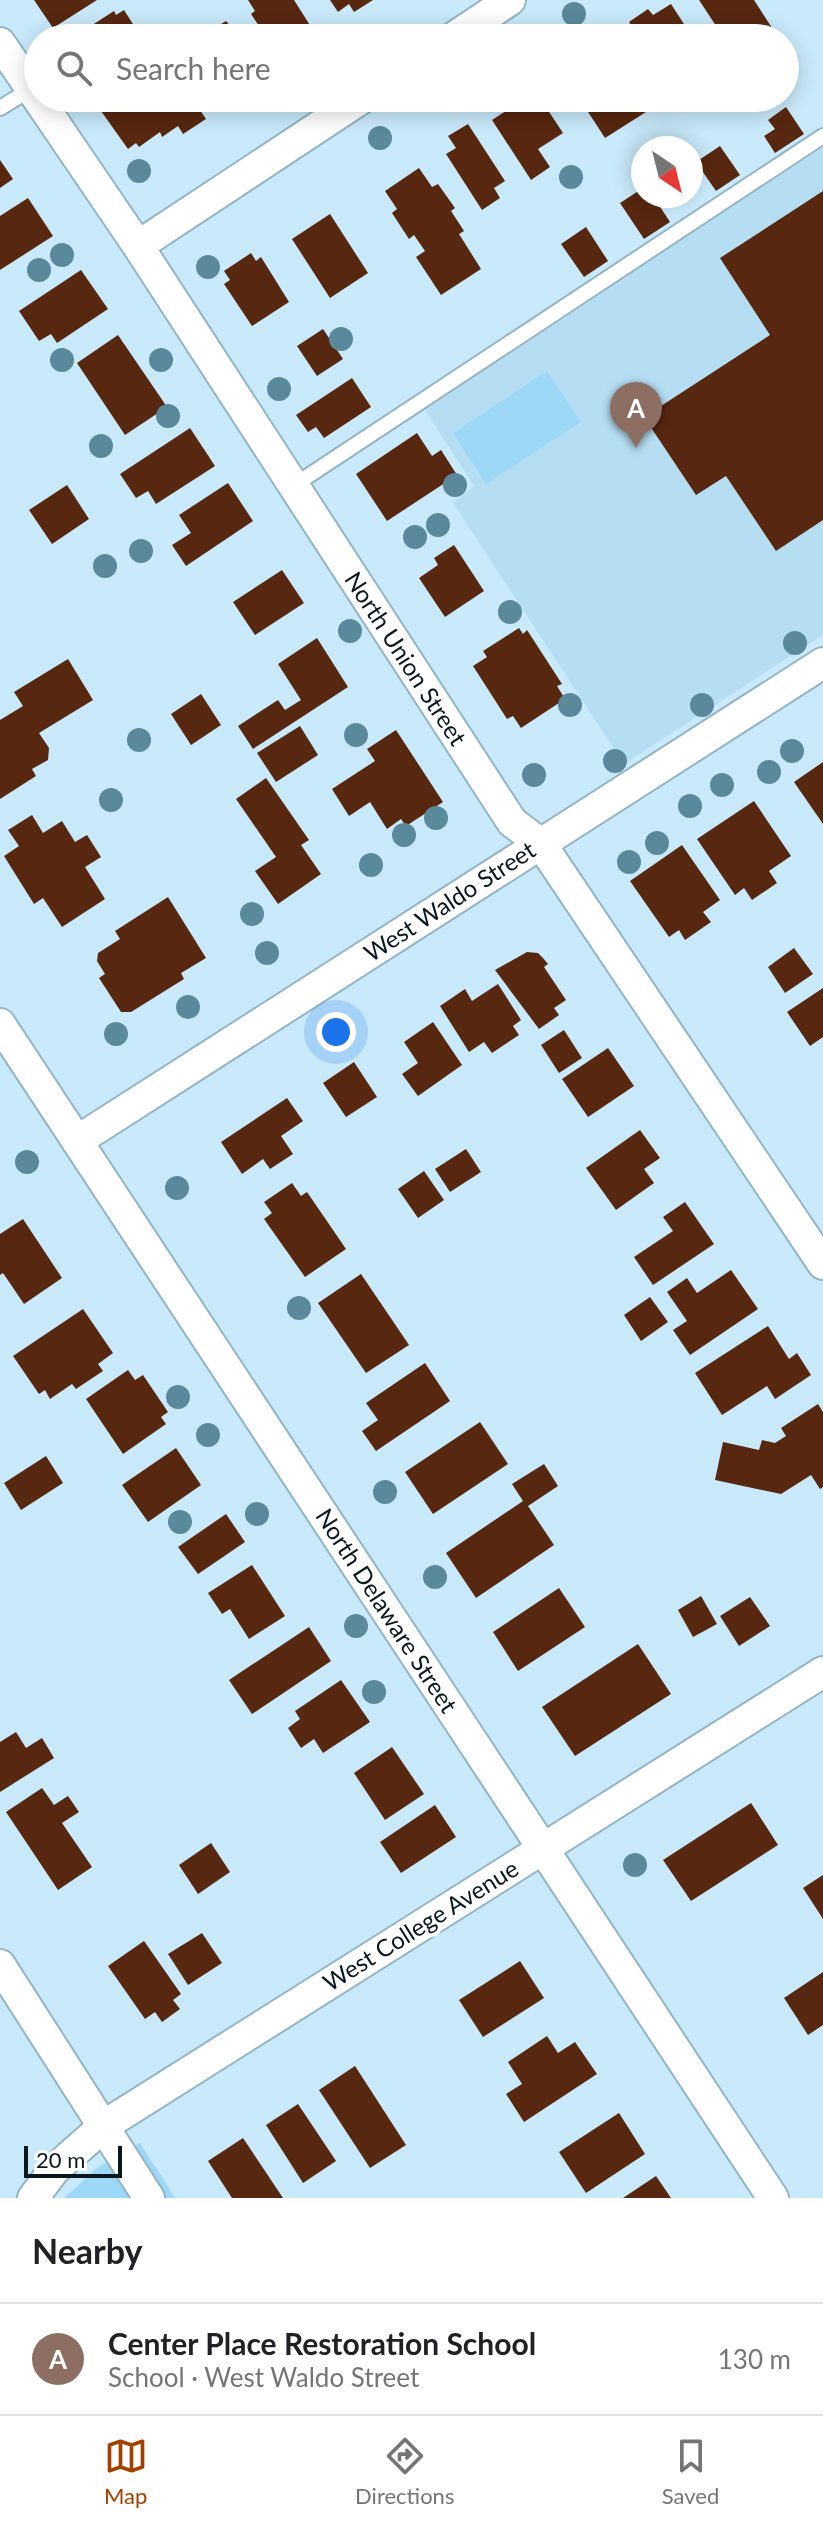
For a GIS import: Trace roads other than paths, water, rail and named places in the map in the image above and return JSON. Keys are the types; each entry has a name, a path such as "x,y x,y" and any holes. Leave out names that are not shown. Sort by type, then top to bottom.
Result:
{"street":[{"path":"474,24 510,0"},
{"name":"North Union Street","path":"0,43 24,79"},
{"name":"North Union Street","path":"47,112 138,246 512,822 541,844 823,1264"},
{"path":"138,246 341,112"},
{"name":"West Waldo Street","path":"77,1141 823,663"},
{"name":"North Delaware Street","path":"0,1024 773,2198"},
{"name":"West College Avenue","path":"33,2198 54,2170 105,2125 823,1672"},
{"path":"0,1965 149,2198"}],"lane":[{"path":"0,108 24,93"},
{"path":"293,486 823,136"}],"place":[{"name":"Center Place Restoration School","path":"636,448"}]}
